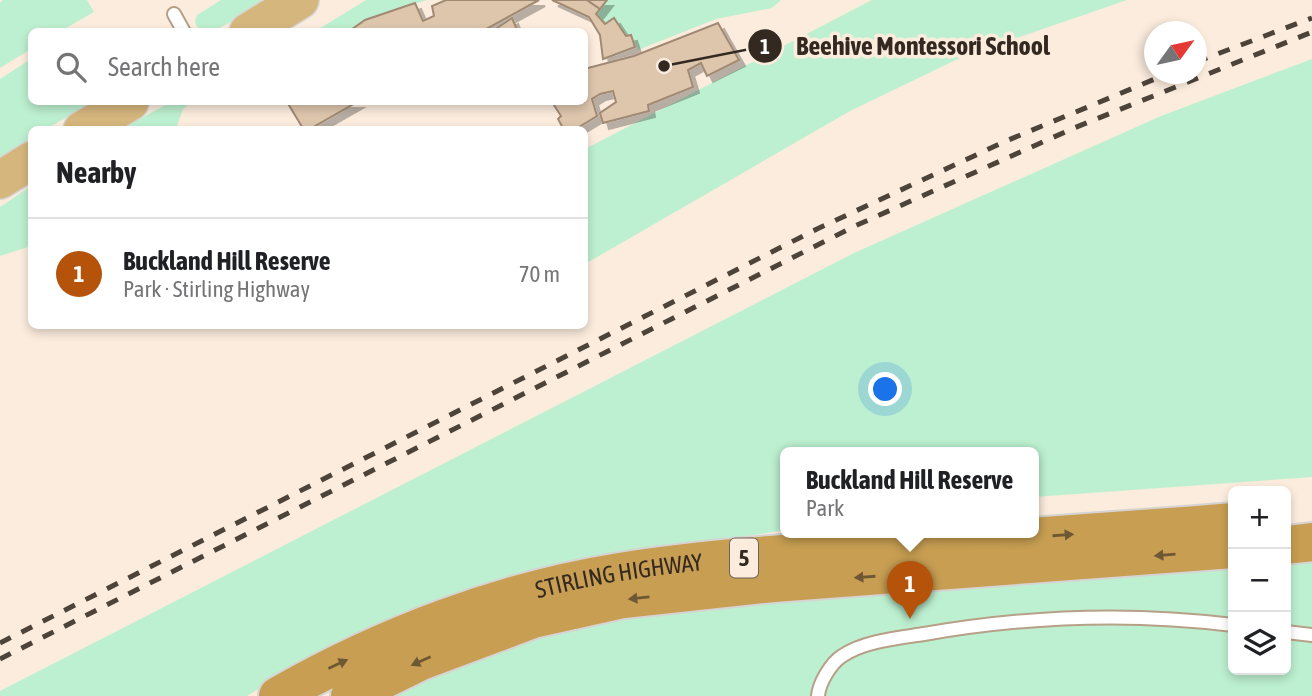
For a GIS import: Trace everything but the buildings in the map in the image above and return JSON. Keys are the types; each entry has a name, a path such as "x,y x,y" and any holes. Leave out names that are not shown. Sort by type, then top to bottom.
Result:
{"highway":[{"path":"1291,518 1312,516"},
{"name":"STIRLING HIGHWAY","path":"1039,536 1228,522"},
{"name":"STIRLING HIGHWAY","path":"278,696 318,673 411,630 526,593 619,572 768,555 1008,538"},
{"path":"1291,544 1312,542"},
{"name":"STIRLING HIGHWAY","path":"350,696 421,661 533,619 624,599 773,583 1012,568 1228,549"}],"main road":[{"path":"254,28 300,0"},
{"path":"89,126 125,105"},
{"path":"0,180 28,162"}],"lane":[{"path":"174,14 182,28"},
{"path":"818,696 823,679 839,657 857,648 907,636 989,623 1088,617 1167,617 1228,624"},
{"path":"1291,633 1312,635"}],"green space":[{"path":"3,0 87,0 94,12 66,28 28,28 28,51 0,68 0,3"},
{"path":"221,0 268,0 220,28 198,28 195,22 197,15"},
{"path":"366,0 427,0 365,20 353,28 320,28"},
{"path":"607,0 781,0 772,8 716,19 638,50 631,35 626,36 615,18 605,24 596,14"},
{"path":"872,0 1127,0 962,57 850,111 588,262 588,147"},
{"path":"1312,59 1312,477 1039,497 1039,447 780,447 780,531 567,564 344,638 247,696 0,696 0,691 854,253 1161,116"},
{"path":"28,61 28,105 89,105 51,126 28,126 28,140 0,157 0,79"},
{"path":"165,105 188,105 183,109 177,126 127,126"},
{"path":"28,188 28,247 0,256 0,207"},
{"path":"1312,554 1312,696 374,696 425,671 628,610 1228,561 1228,675 1291,675 1291,556"}],"railway":[{"path":"1207,58 1312,18"},
{"path":"0,659 855,226 1074,128 1312,32"},
{"path":"0,643 817,229 1006,141 1144,84"}],"place":[{"name":"Beehive Montessori School","path":"664,66"},
{"name":"Buckland Hill Reserve","path":"910,619"}]}
